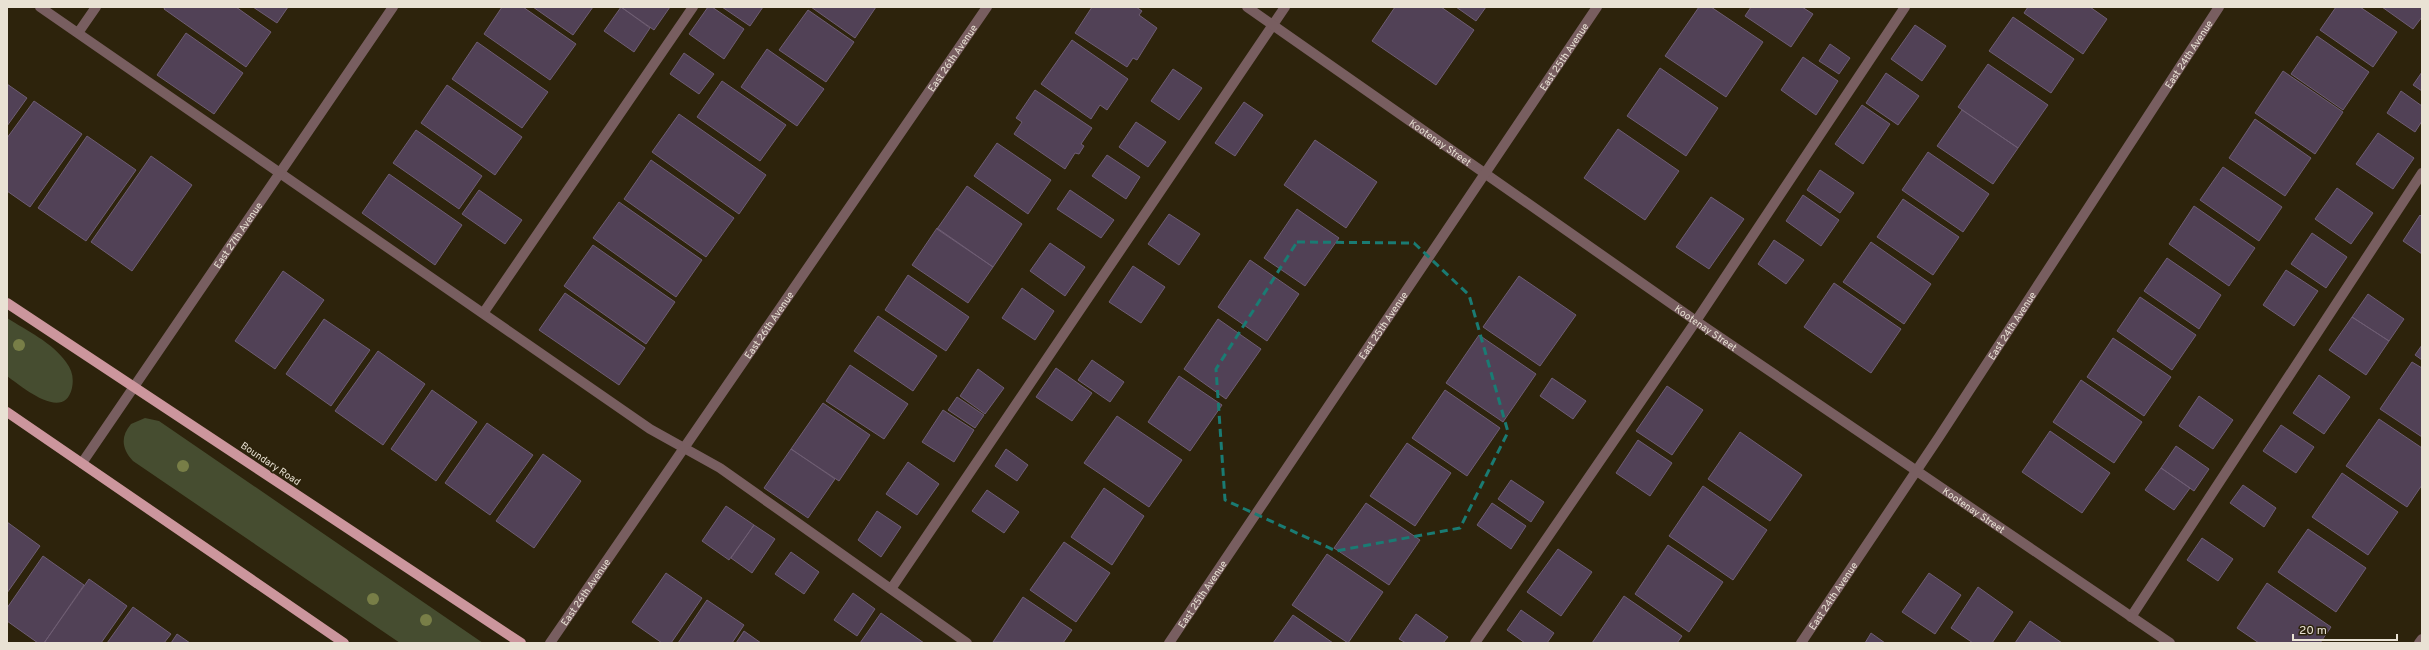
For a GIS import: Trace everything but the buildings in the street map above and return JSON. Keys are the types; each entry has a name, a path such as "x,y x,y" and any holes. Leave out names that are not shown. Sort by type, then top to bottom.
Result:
{"main road":[{"name":"Boundary Road","path":"7,303 521,643"},
{"path":"7,412 344,643"}],"street":[{"path":"40,7 278,173 484,312 650,429 720,468 967,643"},
{"path":"78,33 96,7"},
{"name":"East 27th Avenue","path":"82,463 278,173 393,7"},
{"path":"484,312 693,7"},
{"name":"East 26th Avenue","path":"550,643 987,7"},
{"name":"Kootenay Street","path":"1247,7 1696,321 2170,643"},
{"path":"891,589 1285,7"},
{"name":"East 25th Avenue","path":"1169,643 1486,175 1597,7"},
{"path":"1475,643 1696,321 1905,7"},
{"name":"East 24th Avenue","path":"1801,643 1916,471 2219,7"},
{"path":"2131,617 2422,173"},
{"path":"2419,643 2422,639"}],"highlighted area":[{"path":"1297,242 1414,243 1469,295 1508,432 1460,528 1336,551 1225,500 1216,369"}],"green space":[{"path":"7,318 31,332 61,355 70,368 73,377 72,388 67,398 60,402 52,402 42,399 7,376"},
{"path":"145,418 159,421 483,643 400,643 133,461 126,452 124,443 125,434 131,424"}]}
